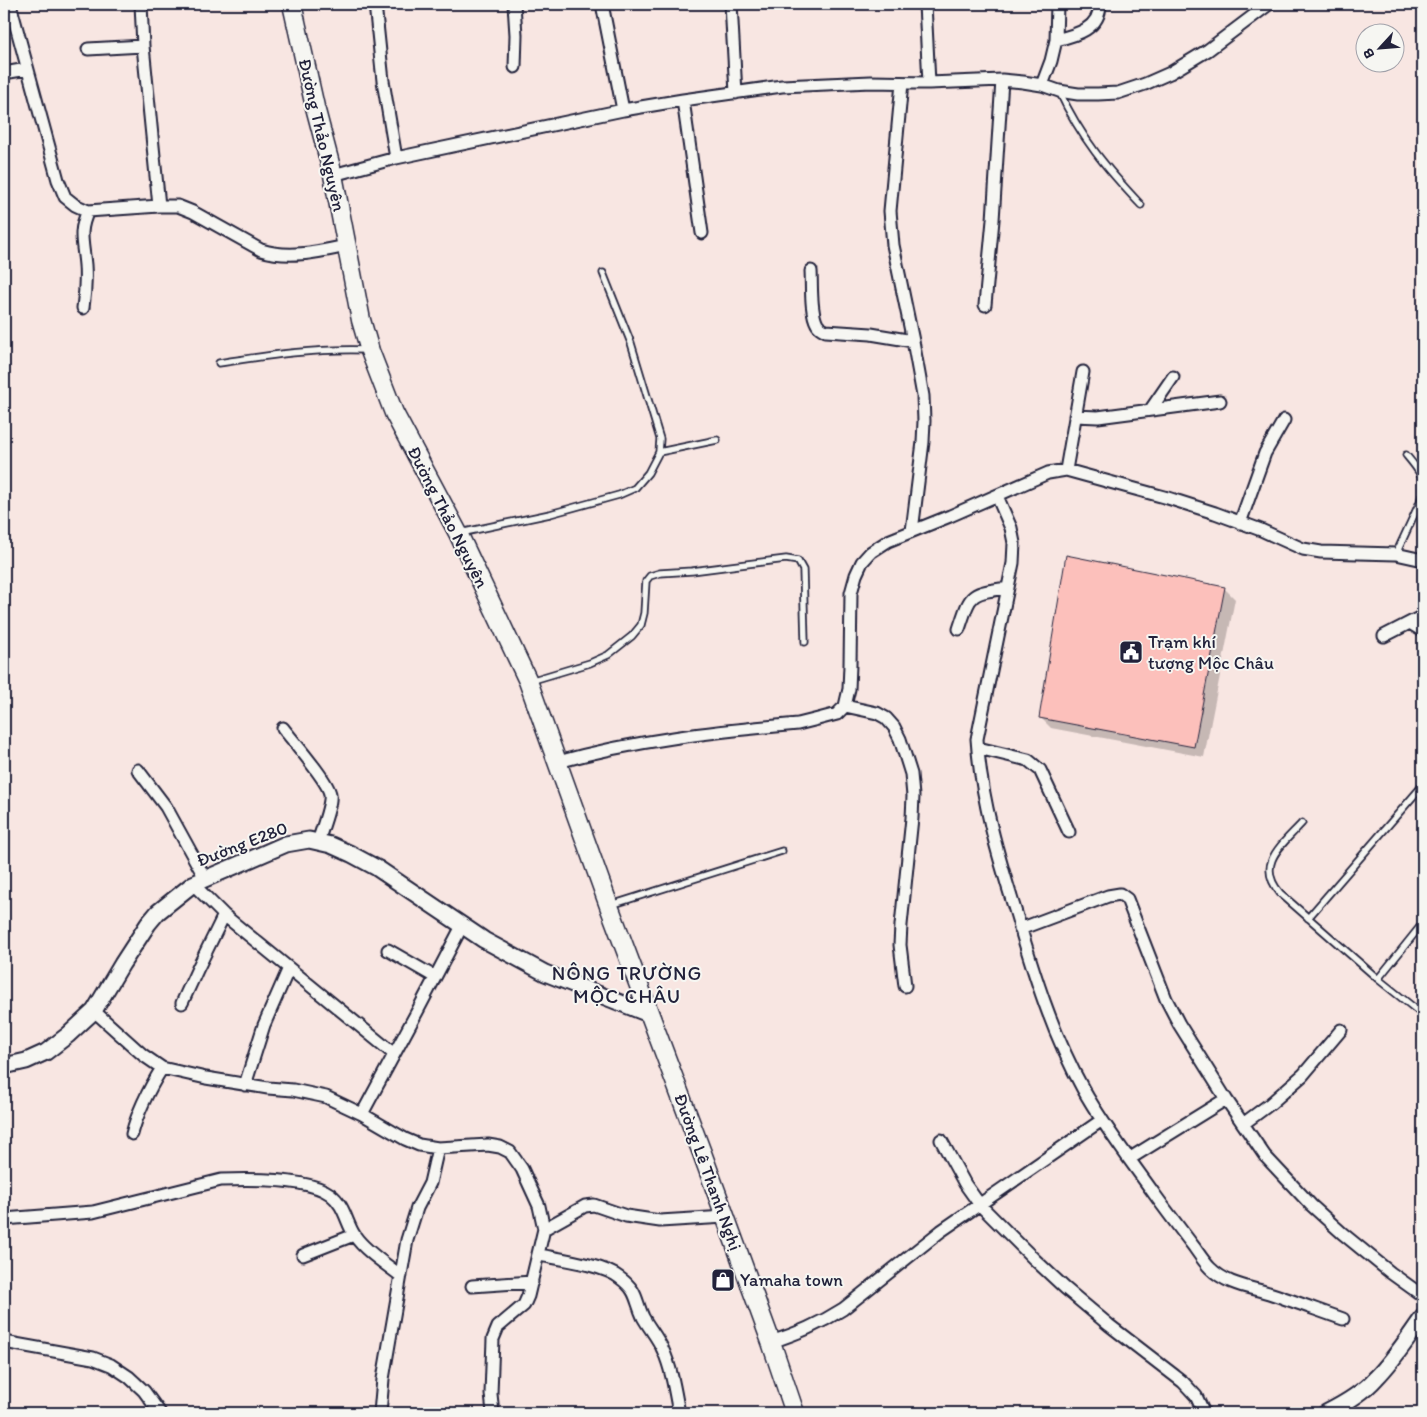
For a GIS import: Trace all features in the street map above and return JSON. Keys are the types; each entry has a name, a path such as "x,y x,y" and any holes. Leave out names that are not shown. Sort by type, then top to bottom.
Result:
{"main road":[{"name":"Đường Thảo Nguyên","path":"292,4 315,107 333,175 361,320 370,350 394,413 488,594 528,682 609,906 651,1015"},
{"name":"Đường E280","path":"4,1066 26,1061 46,1052 94,1011 148,924 158,912 199,881 286,844 309,840 331,845 377,868 492,945 545,973 651,1015"},
{"name":"Đường Lê Thanh Nghị","path":"651,1015 771,1342 795,1413"},
{"path":"1326,1413 1354,1397 1376,1380 1423,1317"}],"street":[{"path":"10,4 58,180 65,197 75,205 88,211 178,206 194,212 261,250 272,254 306,254 346,246"},
{"path":"141,4 143,46 159,206"},
{"path":"375,4 383,81 396,158"},
{"path":"514,4 516,35 515,67"},
{"path":"602,4 623,110"},
{"path":"731,4 736,93"},
{"path":"925,4 929,83"},
{"path":"1042,84 1051,61 1056,40 1057,4"},
{"path":"1056,40 1087,29 1095,21 1100,10 1100,4"},
{"path":"333,175 396,158 623,110 782,86 826,83 929,83 1002,80 1042,84 1059,91 1098,94 1118,92 1170,74 1208,50 1269,4"},
{"path":"88,49 143,46"},
{"path":"4,73 27,69"},
{"path":"985,304 993,220 1002,80"},
{"path":"902,82 890,211 892,245 913,341 924,421 912,531"},
{"path":"684,100 702,233"},
{"path":"83,308 85,266 81,232 88,211"},
{"path":"811,271 814,313 817,324 821,329 871,334 913,341"},
{"path":"1066,470 1083,372"},
{"path":"1151,409 1173,377"},
{"path":"1075,416 1098,416 1220,401"},
{"path":"1240,522 1265,453 1284,420"},
{"path":"558,762 594,751 674,737 798,724 837,714 844,706 849,689 852,593 856,575 862,562 871,552 888,541 998,496 1048,473 1066,470 1168,498 1240,522 1303,549 1322,552 1396,554 1423,560"},
{"path":"998,496 1011,528 1014,543 1013,563 977,739 982,787 992,830 1020,929 1050,1019 1067,1058 1102,1120 1210,1268 1235,1284 1260,1290 1343,1319"},
{"path":"959,629 967,606 976,594 982,591 1008,588"},
{"path":"1384,636 1423,616"},
{"path":"1410,623 1423,631"},
{"path":"844,706 886,718 894,727 900,739 910,774 913,796 912,818 900,945 905,986"},
{"path":"283,728 329,788 330,802 318,842"},
{"path":"978,748 1028,760 1035,764 1046,781 1069,832"},
{"path":"138,770 166,807 199,881 224,915 394,1054"},
{"path":"1020,929 1108,896 1120,894 1127,899 1166,999 1179,1024 1242,1124 1266,1156 1311,1205 1365,1253 1423,1296"},
{"path":"182,1003 224,915"},
{"path":"362,1114 462,926"},
{"path":"388,950 435,978"},
{"path":"245,1084 264,1025 289,968"},
{"path":"94,1011 143,1055 162,1068 206,1078 293,1090 326,1098 362,1114 420,1145 438,1148 488,1144 510,1152 522,1168 539,1206 544,1229 532,1282 524,1305 498,1328 493,1339 492,1413"},
{"path":"1242,1124 1270,1104 1297,1080 1341,1030"},
{"path":"132,1134 140,1107 162,1068"},
{"path":"1129,1159 1226,1099"},
{"path":"771,1342 807,1329 831,1317 941,1231 1102,1120"},
{"path":"941,1140 960,1176 980,1204 1065,1288 1183,1382 1196,1396 1204,1413"},
{"path":"380,1413 383,1379 411,1224 430,1183 438,1148"},
{"path":"4,1219 93,1212 221,1180 241,1179 288,1182 318,1188 330,1194 338,1202 354,1235 362,1245 401,1276"},
{"path":"544,1229 584,1206 594,1205 626,1216 660,1221 725,1217"},
{"path":"303,1255 354,1235"},
{"path":"539,1255 577,1262 605,1270 619,1276 628,1284 636,1294 643,1316 663,1350 671,1370 679,1413"},
{"path":"472,1286 532,1282"},
{"path":"4,1342 93,1358 111,1365 129,1377 144,1391 160,1413"}],"lane":[{"path":"1059,91 1071,116 1098,157 1141,205"},
{"path":"458,534 550,514 619,495 635,488 648,473 659,452 660,439 631,343 603,274"},
{"path":"220,363 305,351 370,350"},
{"path":"659,452 717,440"},
{"path":"1406,455 1418,470 1423,481 1423,487"},
{"path":"1396,554 1420,502 1423,491"},
{"path":"528,682 590,663 608,655 619,647 641,625 644,613 646,581 650,576 660,573 692,571 786,559 798,561 803,570 804,578 805,642"},
{"path":"1308,918 1423,785"},
{"path":"1302,823 1271,860 1270,879 1280,893 1308,918 1423,1015"},
{"path":"609,906 782,851"},
{"path":"1378,979 1423,923"}],"building":[{"name":"Trạm khí tượng Mộc Châu","path":"1066,555 1225,587 1194,747 1039,718"}],"place":[{"name":"Trạm khí tượng Mộc Châu","path":"1131,652"},
{"name":"Yamaha town","path":"723,1280"}],"district":[{"name":"NÔNG TRƯỜNG MỘC CHÂU","path":"627,984"}]}
